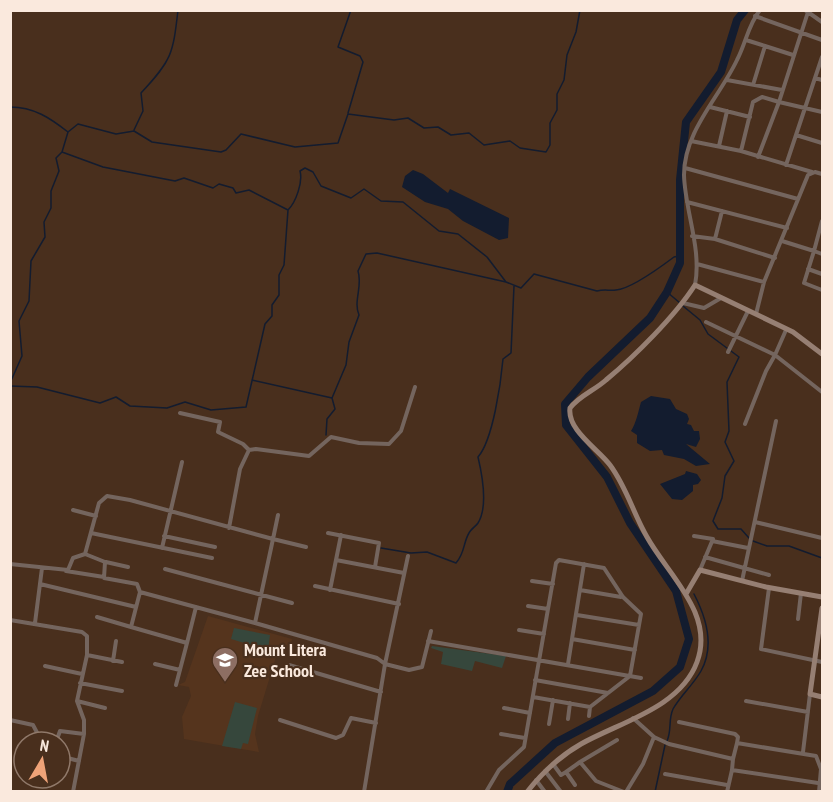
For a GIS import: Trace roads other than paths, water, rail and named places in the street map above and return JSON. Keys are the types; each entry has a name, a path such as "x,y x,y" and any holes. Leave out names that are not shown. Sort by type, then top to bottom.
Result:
{"street":[{"path":"528,791 545,771 581,744 671,697 683,687 697,664 701,652 701,631 686,594 635,516 627,491 595,447 577,431 569,415 574,402 605,382 629,360 682,304 695,285 697,264 687,202 685,168 691,141 701,118 727,80 755,16 760,10"},
{"path":"758,157 779,102 806,11 822,22"},
{"path":"755,16 822,40"},
{"path":"746,40 793,55"},
{"path":"753,85 765,46"},
{"path":"786,165 822,57"},
{"path":"815,78 822,80"},
{"path":"727,80 782,90"},
{"path":"741,151 751,107 757,98 762,97 822,112"},
{"path":"709,107 750,117"},
{"path":"719,146 727,111"},
{"path":"796,135 822,143"},
{"path":"691,141 741,151 822,174"},
{"path":"685,168 798,199"},
{"path":"756,314 764,282 798,199 808,175 815,172"},
{"path":"687,202 787,228"},
{"path":"715,239 722,211"},
{"path":"822,221 805,285 822,290"},
{"path":"692,236 715,239 775,258"},
{"path":"782,241 822,254"},
{"path":"697,264 764,282"},
{"path":"808,268 822,274"},
{"path":"695,285 786,330 822,354"},
{"path":"682,304 704,308 721,298"},
{"path":"728,352 748,311"},
{"path":"706,322 775,355 822,392"},
{"path":"745,424 766,371 786,330"},
{"path":"249,450 309,456 331,437 359,443 389,444 401,431 415,387"},
{"path":"180,413 220,422 218,432 243,444 249,450"},
{"path":"742,581 776,421"},
{"path":"229,528 240,469 249,450"},
{"path":"162,548 182,462"},
{"path":"85,555 99,503 107,496 130,500 171,513 306,547"},
{"path":"73,510 96,516"},
{"path":"255,623 278,515"},
{"path":"755,522 822,538"},
{"path":"91,532 212,558"},
{"path":"328,533 379,543 375,567"},
{"path":"330,590 341,535"},
{"path":"164,536 215,547"},
{"path":"694,536 708,536 712,538 712,541"},
{"path":"686,594 700,570 712,541"},
{"path":"712,541 748,546"},
{"path":"66,571 74,558 85,555 128,567"},
{"path":"364,792 385,664 408,555"},
{"path":"705,557 769,575"},
{"path":"336,560 404,573"},
{"path":"486,792 499,770 524,747 557,561 605,569 623,597 641,614"},
{"path":"104,577 106,562"},
{"path":"10,564 137,584 140,592 131,627"},
{"path":"568,664 585,564"},
{"path":"34,623 42,568"},
{"path":"165,569 262,593 292,603"},
{"path":"700,570 769,588 822,597"},
{"path":"532,581 553,584"},
{"path":"40,584 136,607"},
{"path":"315,586 399,604"},
{"path":"769,588 761,649 822,662"},
{"path":"580,590 623,597"},
{"path":"140,592 377,657 385,664 417,670 422,667 431,631"},
{"path":"798,619 801,593"},
{"path":"528,606 548,609"},
{"path":"176,684 196,607"},
{"path":"533,697 590,707 630,676 642,607"},
{"path":"803,752 822,608"},
{"path":"577,615 639,625"},
{"path":"97,617 187,643"},
{"path":"10,620 85,634 88,640 77,701 84,720 84,734 73,792"},
{"path":"519,630 544,634"},
{"path":"572,639 635,650"},
{"path":"113,661 116,641"},
{"path":"428,641 641,678"},
{"path":"87,655 122,662"},
{"path":"154,664 180,670"},
{"path":"45,666 82,674"},
{"path":"289,666 381,692"},
{"path":"535,680 609,693"},
{"path":"80,683 122,691"},
{"path":"810,694 822,697"},
{"path":"549,724 553,700"},
{"path":"77,701 105,708"},
{"path":"746,701 808,712"},
{"path":"568,719 570,704"},
{"path":"589,716 590,707"},
{"path":"504,708 530,713"},
{"path":"280,720 336,738 343,735 351,718 376,723"},
{"path":"633,718 654,737 667,743 733,759"},
{"path":"10,720 33,725 36,730"},
{"path":"679,722 735,734 738,737 727,792"},
{"path":"72,732 84,734"},
{"path":"501,734 525,738"},
{"path":"580,762 596,781 625,792 643,764 654,737"},
{"path":"553,764 561,775 617,740"},
{"path":"737,743 803,752 816,756 822,769 818,783 819,792"},
{"path":"72,759 79,761"},
{"path":"732,770 818,783"},
{"path":"545,771 561,792"},
{"path":"566,772 575,785"},
{"path":"665,774 727,786"},
{"path":"536,780 545,792"}],"water":[{"path":"413,170 423,174 448,193 450,189 509,218 508,238 499,240 463,221 448,209 425,202 402,187 405,176"},
{"path":"651,396 670,399 676,409 687,414 689,419 687,424 691,425 694,431 699,431 700,439 696,447 686,444 710,464 696,466 684,459 664,455 662,450 650,451 637,443 637,435 631,431 641,402"},
{"path":"686,471 697,474 701,480 698,484 693,485 693,491 682,500 672,499 660,484 685,474"}],"waterway":[{"path":"134,130 143,111 141,93 169,56 178,10"},
{"path":"348,113 363,62 360,56 338,47 351,10"},
{"path":"10,107 19,107 41,114 68,132 78,124 116,134 134,131 152,142 221,152 226,150 241,134 295,147 338,143 348,114 394,120 408,118 424,128 438,127 451,135 469,133 484,145 510,141 520,148 546,152 550,145 550,123 557,110 557,94 564,80 567,55 576,32 580,10"},
{"path":"507,792 510,784 555,743 653,691 680,667 689,639 676,591 630,523 607,477 566,425 565,404 588,377 650,318 667,292 680,263 680,180 686,122 721,72 737,20 745,10"},
{"path":"68,132 62,152 103,167 175,181 184,178 213,188 219,184 233,188 236,193 249,190 288,210 298,192 301,181 300,171 305,168 313,172 321,186 351,198 364,189 381,201 403,202 439,231 458,234 487,257 506,282 521,288 534,274 597,291 622,289 679,256"},
{"path":"10,383 22,356 19,321 29,301 31,261 45,237 44,222 51,208 51,191 59,171 56,158 62,152"},
{"path":"10,386 37,387 100,403 116,397 130,406 167,408 185,402 211,410 246,407 265,324 272,316 272,305 279,295 279,275 284,265 288,210"},
{"path":"332,398 346,365 349,342 359,315 357,310 358,271 366,254 377,253 506,282"},
{"path":"381,548 411,553 427,552 456,563 461,556 469,533 478,523 483,508 478,457 492,425 503,359 511,353 514,286"},
{"path":"667,292 680,303"},
{"path":"683,306 700,320 708,334 739,357 727,382 729,431 725,442 734,461 725,476 722,498 713,521 718,529 741,529 749,538"},
{"path":"252,380 332,398 335,409 327,419 326,435"},
{"path":"753,541 767,546 789,546 822,558"},
{"path":"667,741 673,709 701,671 708,652 705,622 694,594"},
{"path":"655,792 665,745"}],"place":[{"name":"Mount Litera Zee School","path":"225,683"}]}
